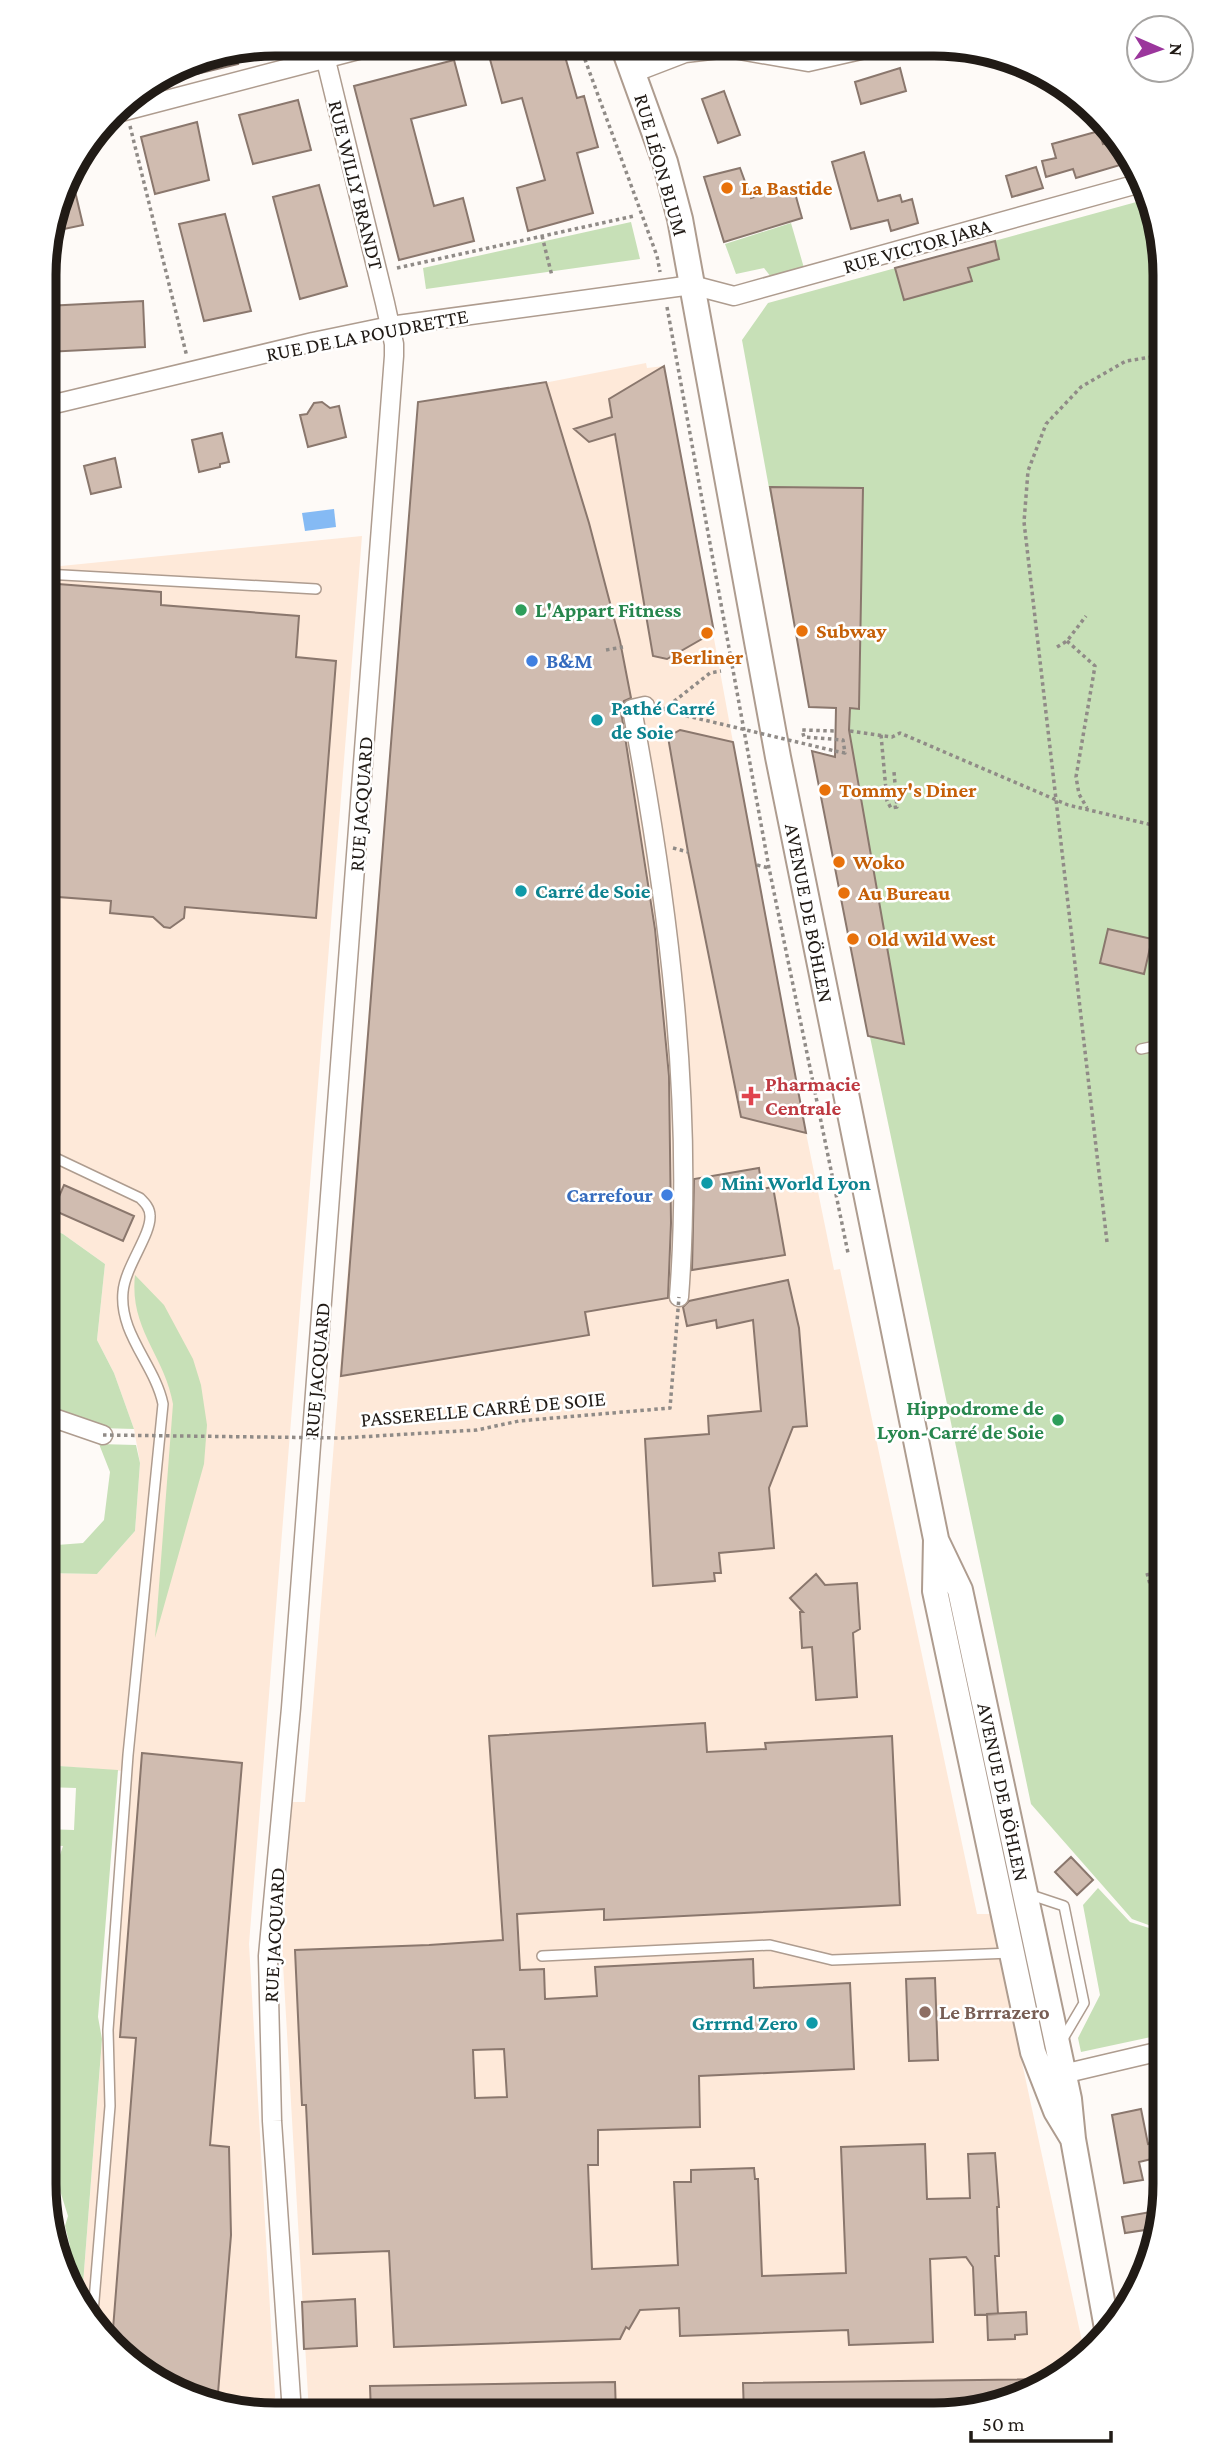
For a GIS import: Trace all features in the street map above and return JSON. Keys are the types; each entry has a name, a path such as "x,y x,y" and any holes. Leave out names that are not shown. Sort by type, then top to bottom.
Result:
{"main road":[{"name":"RUE LÉON BLUM","path":"627,56 665,162 680,219 692,285"},
{"name":"AVENUE DE BÖHLEN","path":"692,285 778,757 936,1539 935,1591 1033,2052 1056,2111 1073,2139"},
{"name":"AVENUE DE BÖHLEN","path":"936,1539 960,1590 1063,2074 1105,2320"},
{"name":"AVENUE DE BÖHLEN","path":"1023,2003 1045,2052 1057,2050"}],"street":[{"path":"135,107 306,56"},
{"name":"RUE WILLY BRANDT","path":"324,56 390,326"},
{"path":"634,73 677,56"},
{"path":"774,56 808,62 834,56"},
{"name":"RUE VICTOR JARA","path":"692,285 734,296 1133,185"},
{"name":"RUE DE LA POUDRETTE","path":"56,404 390,326 692,285"},
{"name":"RUE JACQUARD","path":"291,2403 272,2121 268,1956 293,1680 394,371 394,344 390,326"},
{"path":"654,708 632,709 653,831 675,1010 684,1211 679,1297"},
{"path":"56,1419 103,1435"},
{"path":"1063,2074 1153,2053"}],"lane":[{"path":"56,574 316,589"},
{"path":"1141,1049 1153,1046"},
{"path":"56,1158 139,1198 149,1209 149,1224 124,1283 123,1306 128,1327 163,1404 128,1755 108,2030 110,2106 94,2306"},
{"path":"1024,1893 1064,1906 1084,2003 1057,2050"},
{"path":"542,1956 770,1945 832,1961 1013,1953"}],"path":[{"path":"584,56 657,256 769,868 848,1254"},
{"path":"121,119 190,371"},
{"path":"397,268 634,216"},
{"path":"542,236 552,276"},
{"path":"1107,1242 1024,522 1027,471 1046,424 1080,387 1126,361 1153,357"},
{"path":"1056,647 1067,641 1086,616"},
{"path":"1067,641 1095,666 1076,777 1079,794 1087,810"},
{"path":"606,650 623,647"},
{"path":"654,708 710,673 721,671"},
{"path":"654,708 845,753 843,740 804,737 802,730 835,731"},
{"path":"850,731 892,737 900,733 1056,800 1153,825"},
{"path":"881,735 887,802 891,808 897,807 894,772"},
{"path":"757,865 769,868"},
{"name":"PASSERELLE CARRÉ DE SOIE","path":"103,1435 342,1438 477,1430 519,1421 670,1408 679,1297"},
{"path":"1147,1573 1153,1596"}],"shaded area":[{"path":"646,363 647,368 664,366 737,764 732,787 742,785 834,1270 840,1269 977,1914 990,1914 1083,2344 1043,2374 990,2396 934,2403 308,2403 282,1947 292,1802 305,1802 418,402 549,382"},
{"path":"362,536 249,1944 275,2403 219,2396 178,2380 154,2366 131,2349 110,2328 83,2287 123,1771 56,1766 56,1573 97,1574 135,1531 140,1463 134,1429 114,1373 97,1340 105,1264 56,1231 56,567"}],"green space":[{"name":"Hippodrome de Lyon-Carré de Soie","path":"1139,201 1146,219 1153,275 1153,1927 1132,1919 1031,1804 868,1036 812,751 835,756 836,708 809,707 742,340 768,303"},
{"path":"631,222 640,259 426,289 423,268"},
{"path":"791,223 804,268 771,277 764,268 736,274 725,244"},
{"path":"56,1231 105,1264 97,1340 114,1373 134,1429 100,1428 95,1442 56,1430"},
{"path":"135,1275 164,1305 193,1359 201,1385 207,1425 204,1464 155,1638 173,1404 163,1371 137,1311"},
{"path":"99,1444 136,1445 140,1463 135,1531 97,1574 56,1573 56,1545 83,1543 104,1520 110,1472"},
{"path":"56,1766 118,1770 98,2017 102,2039 83,2287 69,2257 70,2246 65,2226 68,2216 56,2167 56,1867 63,1846 56,1846 56,1829 74,1830 76,1788 56,1787"},
{"path":"1098,1888 1130,1922 1153,1929 1153,2037 1081,2052 1078,2038 1100,1995 1083,1905"}],"water":[{"path":"334,509 336,527 305,531 302,513"}],"building":[{"path":"489,56 565,56 577,98 584,96 598,147 577,153 593,213 528,231 517,188 545,180 522,98 502,103"},
{"path":"237,59 238,64 197,74 195,72"},
{"path":"454,60 466,105 411,119 434,206 463,198 474,241 399,260 354,86"},
{"path":"900,68 906,91 861,104 855,82"},
{"path":"724,91 740,135 718,143 702,99"},
{"path":"298,100 311,150 253,164 239,115"},
{"path":"197,122 209,180 155,194 141,137"},
{"path":"1099,131 1103,144 1108,143 1122,164 1076,178 1073,169 1046,177 1042,161 1056,158 1052,144"},
{"path":"864,152 878,201 900,195 902,202 912,199 918,223 891,231 888,220 851,229 832,162"},
{"path":"1036,167 1043,188 1012,197 1006,176"},
{"path":"740,168 751,198 793,186 802,218 724,242 704,177"},
{"path":"319,185 347,286 300,299 273,197"},
{"path":"74,188 83,225 61,230"},
{"path":"225,214 251,311 204,321 179,224"},
{"path":"995,241 999,259 968,268 972,281 904,300 895,268"},
{"path":"143,301 145,347 56,351 56,305"},
{"path":"664,366 714,632 667,659 653,656 615,434 589,442 574,429 612,417 609,399"},
{"name":"Carré de Soie","path":"546,382 589,523 620,641 631,698 624,701 621,711 655,929 669,1076 671,1223 668,1298 585,1312 589,1335 341,1376 418,402"},
{"path":"322,402 330,408 339,406 346,437 308,447 300,415 307,414 314,403"},
{"path":"222,433 229,462 199,472 192,440"},
{"path":"115,458 121,487 91,494 84,466"},
{"path":"770,487 863,488 859,709 850,708 849,730 904,1044 868,1036 812,751 835,757 836,708 809,707"},
{"path":"56,584 161,592 161,605 299,616 296,657 336,661 316,918 185,907 184,918 170,928 164,927 153,917 110,913 111,901 56,897"},
{"path":"680,730 733,742 806,1133 741,1117 668,737"},
{"path":"1108,929 1152,939 1144,974 1100,963"},
{"path":"759,1168 762,1189 773,1187 785,1255 692,1270 694,1179"},
{"path":"64,1185 134,1216 123,1241 56,1211 56,1203"},
{"path":"788,1280 799,1328 807,1426 793,1427 769,1488 774,1548 719,1553 721,1573 714,1573 715,1581 653,1586 645,1439 709,1434 708,1416 761,1411 753,1320 717,1328 716,1320 687,1326 683,1307 689,1301"},
{"path":"816,1574 825,1585 857,1583 860,1629 853,1633 857,1697 816,1700 812,1647 802,1648 800,1612 803,1612 790,1598"},
{"path":"705,1723 707,1752 766,1749 765,1743 892,1736 900,1905 604,1920 604,1909 517,1914 520,1970 544,1969 545,1999 597,1996 595,1967 753,1959 754,1988 850,1983 854,2069 699,2076 700,2127 598,2130 598,2165 588,2165 592,2269 678,2265 674,2182 691,2182 691,2170 754,2168 755,2179 758,2179 762,2276 846,2273 841,2147 925,2144 927,2199 970,2198 968,2154 995,2153 999,2207 999,2256 995,2256 998,2314 975,2315 973,2267 966,2257 930,2259 933,2342 849,2345 848,2330 680,2336 679,2308 640,2310 620,2339 394,2347 389,2251 313,2254 306,2105 302,2105 295,1950 503,1940 489,1736","holes":["504,2049 507,2097 475,2098 473,2050"]},
{"path":"142,1753 242,1763 210,2145 229,2147 231,2235 218,2396 178,2380 154,2366 113,2331 136,2038 120,2037"},
{"path":"1071,1857 1093,1880 1077,1895 1055,1872"},
{"path":"935,1978 938,2060 909,2061 906,1979"},
{"path":"1141,2109 1148,2144 1153,2143 1153,2159 1139,2162 1143,2180 1124,2183 1112,2115"},
{"path":"1151,2212 1148,2230 1125,2233 1122,2217"},
{"path":"355,2299 357,2346 304,2349 302,2302"},
{"path":"1026,2312 1027,2334 1015,2335 1015,2339 988,2340 987,2314"},
{"path":"1032,2379 990,2396 934,2403 744,2403 743,2383"},
{"path":"615,2382 616,2403 371,2403 370,2386"}],"place":[{"name":"La Bastide","path":"727,188"},
{"name":"L'Appart Fitness","path":"521,610"},
{"name":"Subway","path":"802,631"},
{"name":"Berliner","path":"707,633"},
{"name":"B&M","path":"532,661"},
{"name":"Pathé Carré de Soie","path":"597,720"},
{"name":"Tommy's Diner","path":"825,790"},
{"name":"Woko","path":"839,862"},
{"name":"Carré de Soie","path":"521,891"},
{"name":"Au Bureau","path":"844,893"},
{"name":"Old Wild West","path":"853,939"},
{"name":"Pharmacie Centrale","path":"751,1096"},
{"name":"Mini World Lyon","path":"707,1183"},
{"name":"Carrefour","path":"667,1195"},
{"name":"Hippodrome de Lyon-Carré de Soie","path":"1058,1420"},
{"name":"Le Brrrazero","path":"925,2012"},
{"name":"Grrrnd Zero","path":"812,2023"}]}
